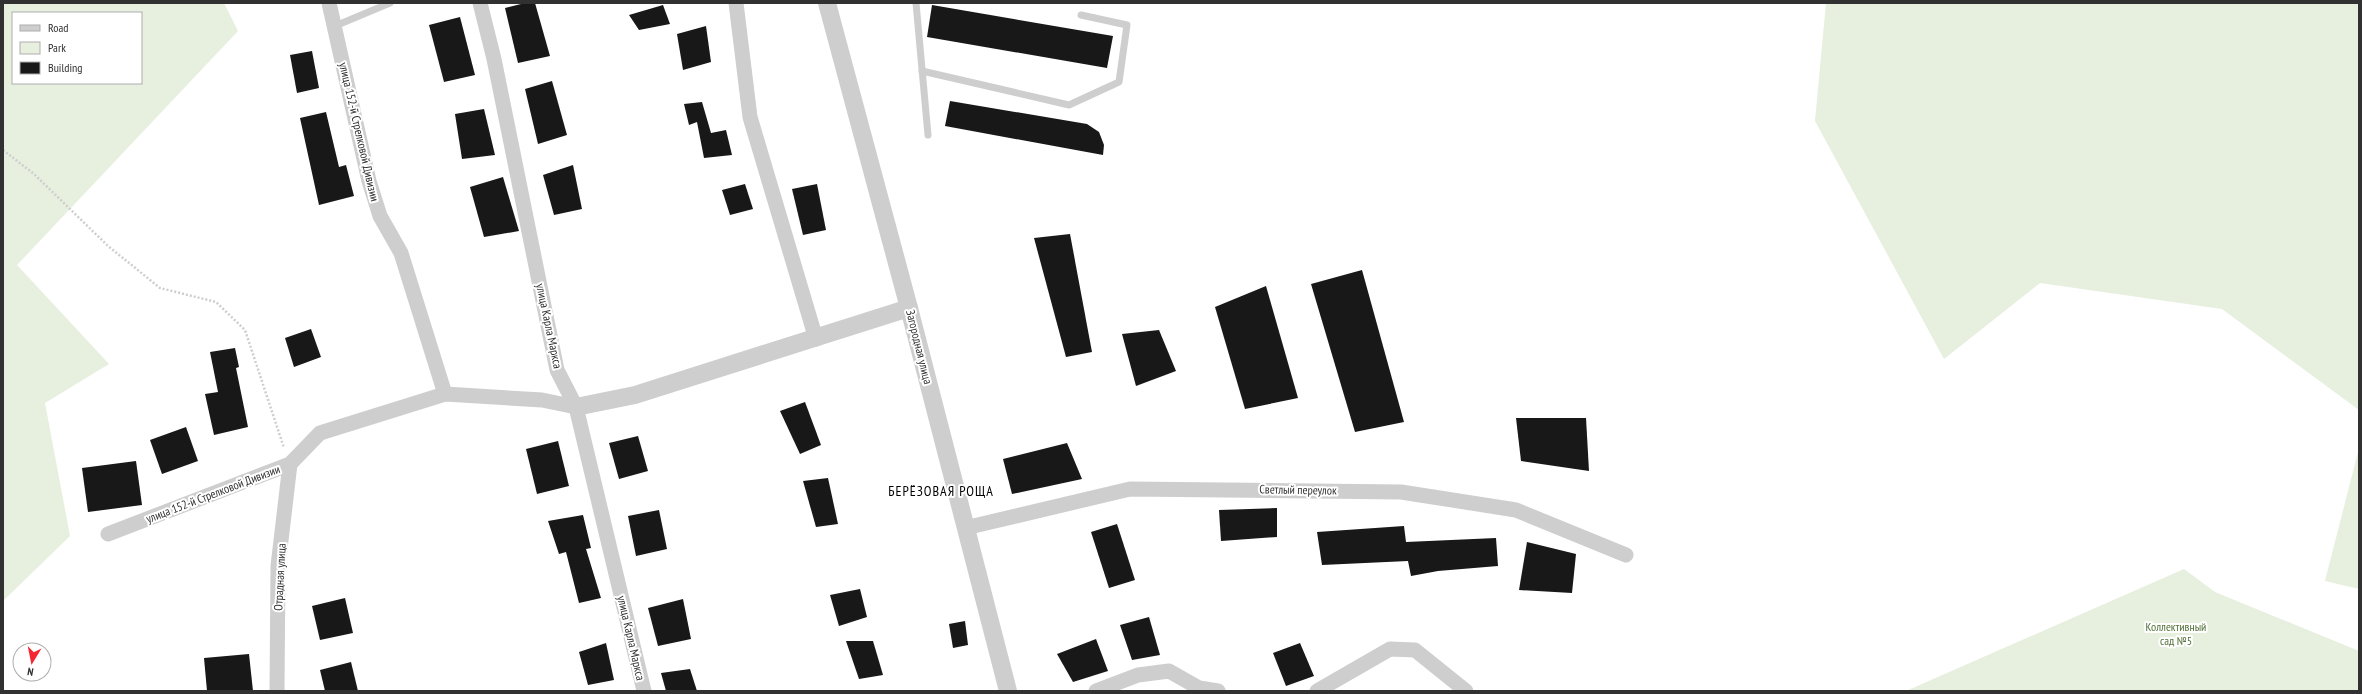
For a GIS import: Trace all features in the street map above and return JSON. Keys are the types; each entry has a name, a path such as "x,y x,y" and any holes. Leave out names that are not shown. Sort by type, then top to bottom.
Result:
{"street":[{"name":"улица 152-й Стрелковой Дивизии","path":"329,3 368,181 380,216 401,253 445,394"},
{"name":"улица Карла Маркса","path":"480,3 494,59 557,370 576,407 644,691"},
{"path":"736,3 750,117 816,339"},
{"name":"Загородная улица","path":"827,3 909,308 1008,691"},
{"path":"576,407 635,395 816,339 909,308"},
{"name":"улица 152-й Стрелковой Дивизии","path":"108,534 290,464 320,433 445,394 542,400 576,407"},
{"name":"Отрадная улица","path":"277,691 278,566 290,464"},
{"name":"Светлый переулок","path":"965,528 1130,489 1401,492 1516,510 1626,555"},
{"path":"1317,691 1390,648 1415,650 1466,691"},
{"path":"1096,691 1138,675 1169,671 1199,688 1218,691"}],"lane":[{"path":"335,26 390,3"},
{"path":"916,3 928,135"},
{"path":"922,71 1069,105 1119,82 1127,25 1081,16"}],"path":[{"path":"3,150 34,174 108,246 160,288 216,302 244,330 290,464"}],"green space":[{"path":"3,3 224,3 238,31 17,265 109,364 45,403 70,536 3,601"},
{"path":"1826,3 2359,3 2359,410 2222,309 2040,283 1944,359 1815,121"},
{"path":"2359,448 2359,589 2325,581"},
{"name":"Коллективный сад №5","path":"2184,569 2215,592 2359,651 2359,691 1906,691"}],"building":[{"path":"525,3 535,3 550,56 518,63 505,8"},
{"path":"663,5 670,24 639,30 629,15"},
{"path":"932,5 1113,36 1107,68 927,37"},
{"path":"460,17 475,75 444,82 429,25"},
{"path":"706,26 711,62 683,70 677,34"},
{"path":"312,51 319,88 297,93 290,55"},
{"path":"552,81 567,135 538,144 525,89"},
{"path":"950,101 1087,124 1099,132 1104,145 1103,155 945,126"},
{"path":"702,102 711,133 726,130 732,155 704,158 697,122 689,125 684,104"},
{"path":"484,109 495,155 462,159 455,114"},
{"path":"326,112 339,167 346,165 354,196 319,205 300,118"},
{"path":"573,165 582,209 554,215 543,175"},
{"path":"503,177 519,231 484,237 470,187"},
{"path":"745,184 753,209 730,215 722,190"},
{"path":"817,184 826,230 803,235 792,189"},
{"path":"1070,234 1092,352 1066,357 1034,238"},
{"path":"1362,270 1404,422 1355,432 1311,284"},
{"path":"1266,286 1298,398 1245,409 1215,307"},
{"path":"311,329 321,357 294,367 285,338"},
{"path":"1159,330 1176,371 1136,386 1122,334"},
{"path":"235,348 239,367 236,368 248,427 214,435 205,394 218,392 210,352"},
{"path":"805,402 821,445 800,454 780,411"},
{"path":"1516,418 1586,418 1589,471 1521,461"},
{"path":"186,427 198,461 162,474 150,440"},
{"path":"638,436 648,471 619,479 609,443"},
{"path":"558,441 569,486 537,494 526,449"},
{"path":"1067,443 1082,479 1012,494 1003,459"},
{"path":"136,461 142,505 88,512 82,468"},
{"path":"828,478 838,524 816,527 803,481"},
{"path":"1277,508 1277,537 1221,541 1219,510"},
{"path":"659,510 667,549 636,556 628,516"},
{"path":"583,515 591,548 586,549 601,598 579,603 566,552 559,554 548,521"},
{"path":"1117,524 1135,580 1109,588 1091,532"},
{"path":"1404,526 1406,542 1496,538 1498,566 1438,571 1411,576 1408,561 1322,565 1317,532"},
{"path":"1527,542 1576,554 1572,593 1519,590"},
{"path":"860,589 867,617 839,626 830,595"},
{"path":"345,598 353,633 320,640 312,606"},
{"path":"683,599 691,639 658,646 648,608"},
{"path":"1149,617 1160,655 1132,660 1120,625"},
{"path":"965,621 968,645 953,648 949,624"},
{"path":"1096,639 1108,671 1073,682 1057,654"},
{"path":"846,641 873,641 883,675 859,679"},
{"path":"606,643 614,680 588,685 579,652"},
{"path":"1300,643 1314,676 1286,686 1273,653"},
{"path":"249,654 253,691 207,691 204,658"},
{"path":"351,662 358,691 325,691 320,670"},
{"path":"690,669 697,691 666,691 661,673"}],"district":[{"name":"БЕРЁЗОВАЯ РОЩА","path":"941,491"}]}
